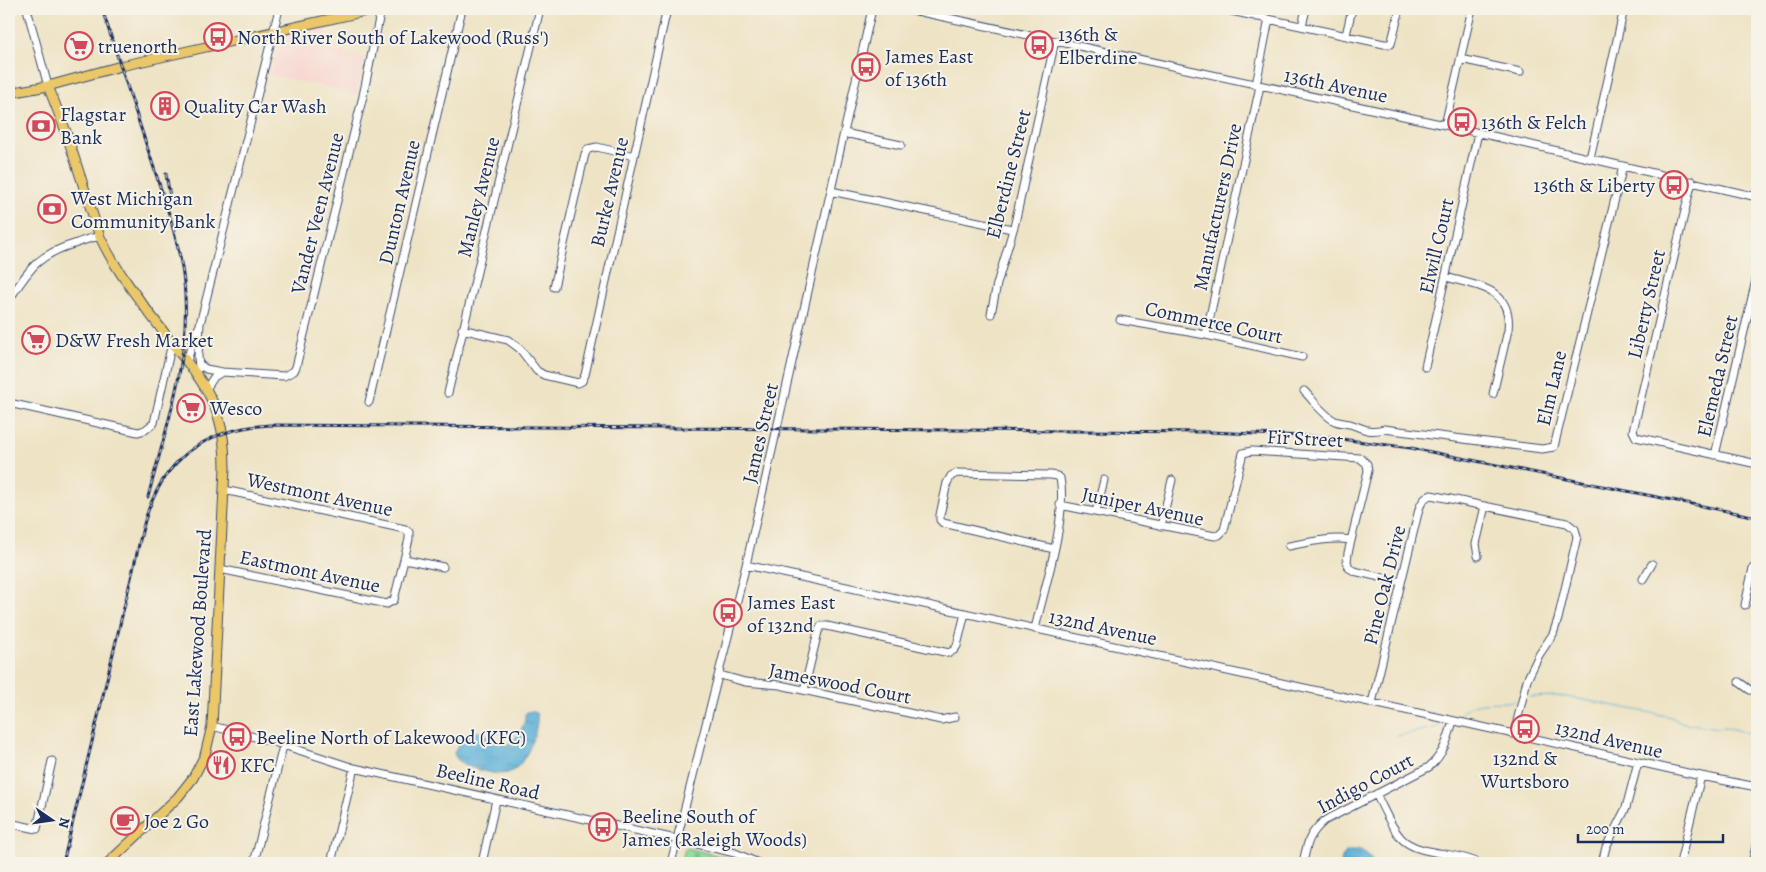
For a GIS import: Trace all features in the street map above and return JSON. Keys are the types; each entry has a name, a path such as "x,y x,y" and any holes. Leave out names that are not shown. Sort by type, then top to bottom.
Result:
{"main road":[{"path":"9,94 48,86 121,66 375,9"},
{"name":"East Lakewood Boulevard","path":"48,86 65,129 100,236 120,273 172,343 187,362 198,372 216,410 222,433 225,461 212,726 205,755 193,778 178,797 108,863"}],"street":[{"path":"27,9 48,86"},
{"path":"222,372 206,368 198,372 200,324 279,9"},
{"name":"Vander Veen Avenue","path":"222,372 284,376 296,367 363,96 381,9"},
{"name":"Dunton Avenue","path":"369,402 462,9"},
{"name":"Manley Avenue","path":"448,393 540,9"},
{"name":"Burke Avenue","path":"462,329 508,340 520,349 537,371 544,376 578,383 582,381 585,375 667,9"},
{"name":"James Street","path":"671,863 746,566 872,9"},
{"name":"136th Avenue","path":"907,9 1445,125 1757,197"},
{"path":"1222,9 1258,13 1269,19 1380,44 1391,44 1400,9"},
{"path":"1302,26 1306,9"},
{"path":"1346,35 1352,9"},
{"path":"1445,125 1472,9"},
{"path":"1590,158 1624,9"},
{"name":"Manufacturers Drive","path":"1206,335 1258,86 1269,19"},
{"name":"Elberdine Street","path":"991,314 1053,57 1055,41"},
{"path":"1461,59 1520,72"},
{"path":"844,133 901,145"},
{"name":"Elwill Court","path":"1425,367 1478,133"},
{"path":"554,287 585,154 588,149 597,147 634,156"},
{"name":"Elm Lane","path":"1304,391 1325,414 1336,421 1365,430 1384,429 1542,449 1554,447 1623,166"},
{"name":"Liberty Street","path":"1692,181 1633,428 1636,437 1715,455"},
{"path":"831,192 1012,229"},
{"path":"9,300 29,269 43,256 72,244 100,236"},
{"name":"Elemeda Street","path":"1715,455 1757,276"},
{"path":"1446,277 1487,288 1498,296 1506,309 1508,330 1494,394"},
{"name":"Commerce Court","path":"1120,320 1206,335 1302,357"},
{"path":"187,362 194,336 200,324"},
{"path":"9,403 138,432 145,430 154,423 172,343"},
{"path":"206,389 214,377 222,372"},
{"name":"Fir Street","path":"1219,535 1224,530 1243,453 1306,454 1360,458 1365,461 1368,471 1351,540"},
{"path":"1715,455 1757,464"},
{"path":"1035,629 1059,527 1060,478 1057,476 957,473 951,476 940,520 949,526 1054,548"},
{"path":"1096,512 1104,480"},
{"path":"1161,526 1172,480"},
{"name":"Westmont Avenue","path":"224,490 405,529 409,532 405,559"},
{"name":"Pine Oak Drive","path":"1372,703 1421,502 1431,495 1567,523 1575,529 1576,544 1558,619 1553,634 1527,680 1514,734"},
{"name":"Juniper Avenue","path":"1060,505 1209,536 1219,535"},
{"path":"1478,556 1476,544 1485,506"},
{"path":"1289,546 1326,539 1351,540 1347,561 1349,568 1354,571 1401,582"},
{"path":"405,559 443,567"},
{"name":"Eastmont Avenue","path":"220,569 387,604 394,600 405,559"},
{"path":"1643,579 1652,564"},
{"name":"132nd Avenue","path":"746,566 1757,787"},
{"path":"1745,605 1753,568"},
{"path":"804,690 821,626 950,653 956,646 965,613"},
{"name":"Jameswood Court","path":"720,675 745,682 780,685 941,720 955,717"},
{"path":"1739,682 1750,690 1757,691"},
{"name":"Indigo Court","path":"1302,863 1307,842 1313,831 1331,817 1429,767 1442,754 1453,721"},
{"name":"Beeline Road","path":"212,726 354,768 734,853 758,863"},
{"path":"254,863 284,746"},
{"path":"9,823 38,829 52,761"},
{"path":"1602,863 1606,847 1626,808 1638,762"},
{"path":"331,863 354,768"},
{"path":"1680,863 1701,776"},
{"path":"1376,794 1388,820 1403,840 1414,847 1478,863"},
{"path":"482,863 496,800"},
{"path":"1752,863 1757,842"}],"shaded area":[{"name":"Quality Car Wash","path":"327,26 324,37 331,50 366,58 357,94 270,75 279,40 283,35"}],"green space":[{"path":"687,848 747,863 681,863"}],"water":[{"path":"533,711 537,714 536,730 530,748 514,770 503,774 476,769 460,762 454,754 460,740 467,733 474,731 502,743 510,743 516,738 522,728 525,714"},
{"path":"1359,849 1367,854 1374,863 1341,863 1346,852"}],"waterway":[{"path":"1530,697 1557,696 1574,698 1667,716 1679,722 1717,728 1724,727 1757,735"},
{"path":"1458,716 1470,706 1477,704 1514,701"},
{"path":"1397,736 1441,726"}],"railway":[{"path":"102,9 170,217 180,256 185,296 185,322 180,373 148,497"},
{"path":"166,174 171,202"},
{"path":"63,863 149,507 161,483 185,455 215,437 250,427 270,425 1210,432 1325,437 1411,448 1757,517"}],"place":[{"name":"North River South of Lakewood (Russ')","path":"218,37"},
{"name":"136th & Elberdine","path":"1039,45"},
{"name":"truenorth","path":"79,46"},
{"name":"James East of 136th","path":"866,67"},
{"name":"Quality Car Wash","path":"165,106"},
{"name":"136th & Felch","path":"1462,122"},
{"name":"Flagstar Bank","path":"41,126"},
{"name":"136th & Liberty","path":"1674,185"},
{"name":"West Michigan Community Bank","path":"52,209"},
{"name":"D&W Fresh Market","path":"36,340"},
{"name":"Wesco","path":"191,408"},
{"name":"James East of 132nd","path":"728,613"},
{"name":"132nd & Wurtsboro","path":"1525,729"},
{"name":"Beeline North of Lakewood (KFC)","path":"237,737"},
{"name":"KFC","path":"221,765"},
{"name":"Joe 2 Go","path":"125,821"},
{"name":"Beeline South of James (Raleigh Woods)","path":"603,827"}]}
